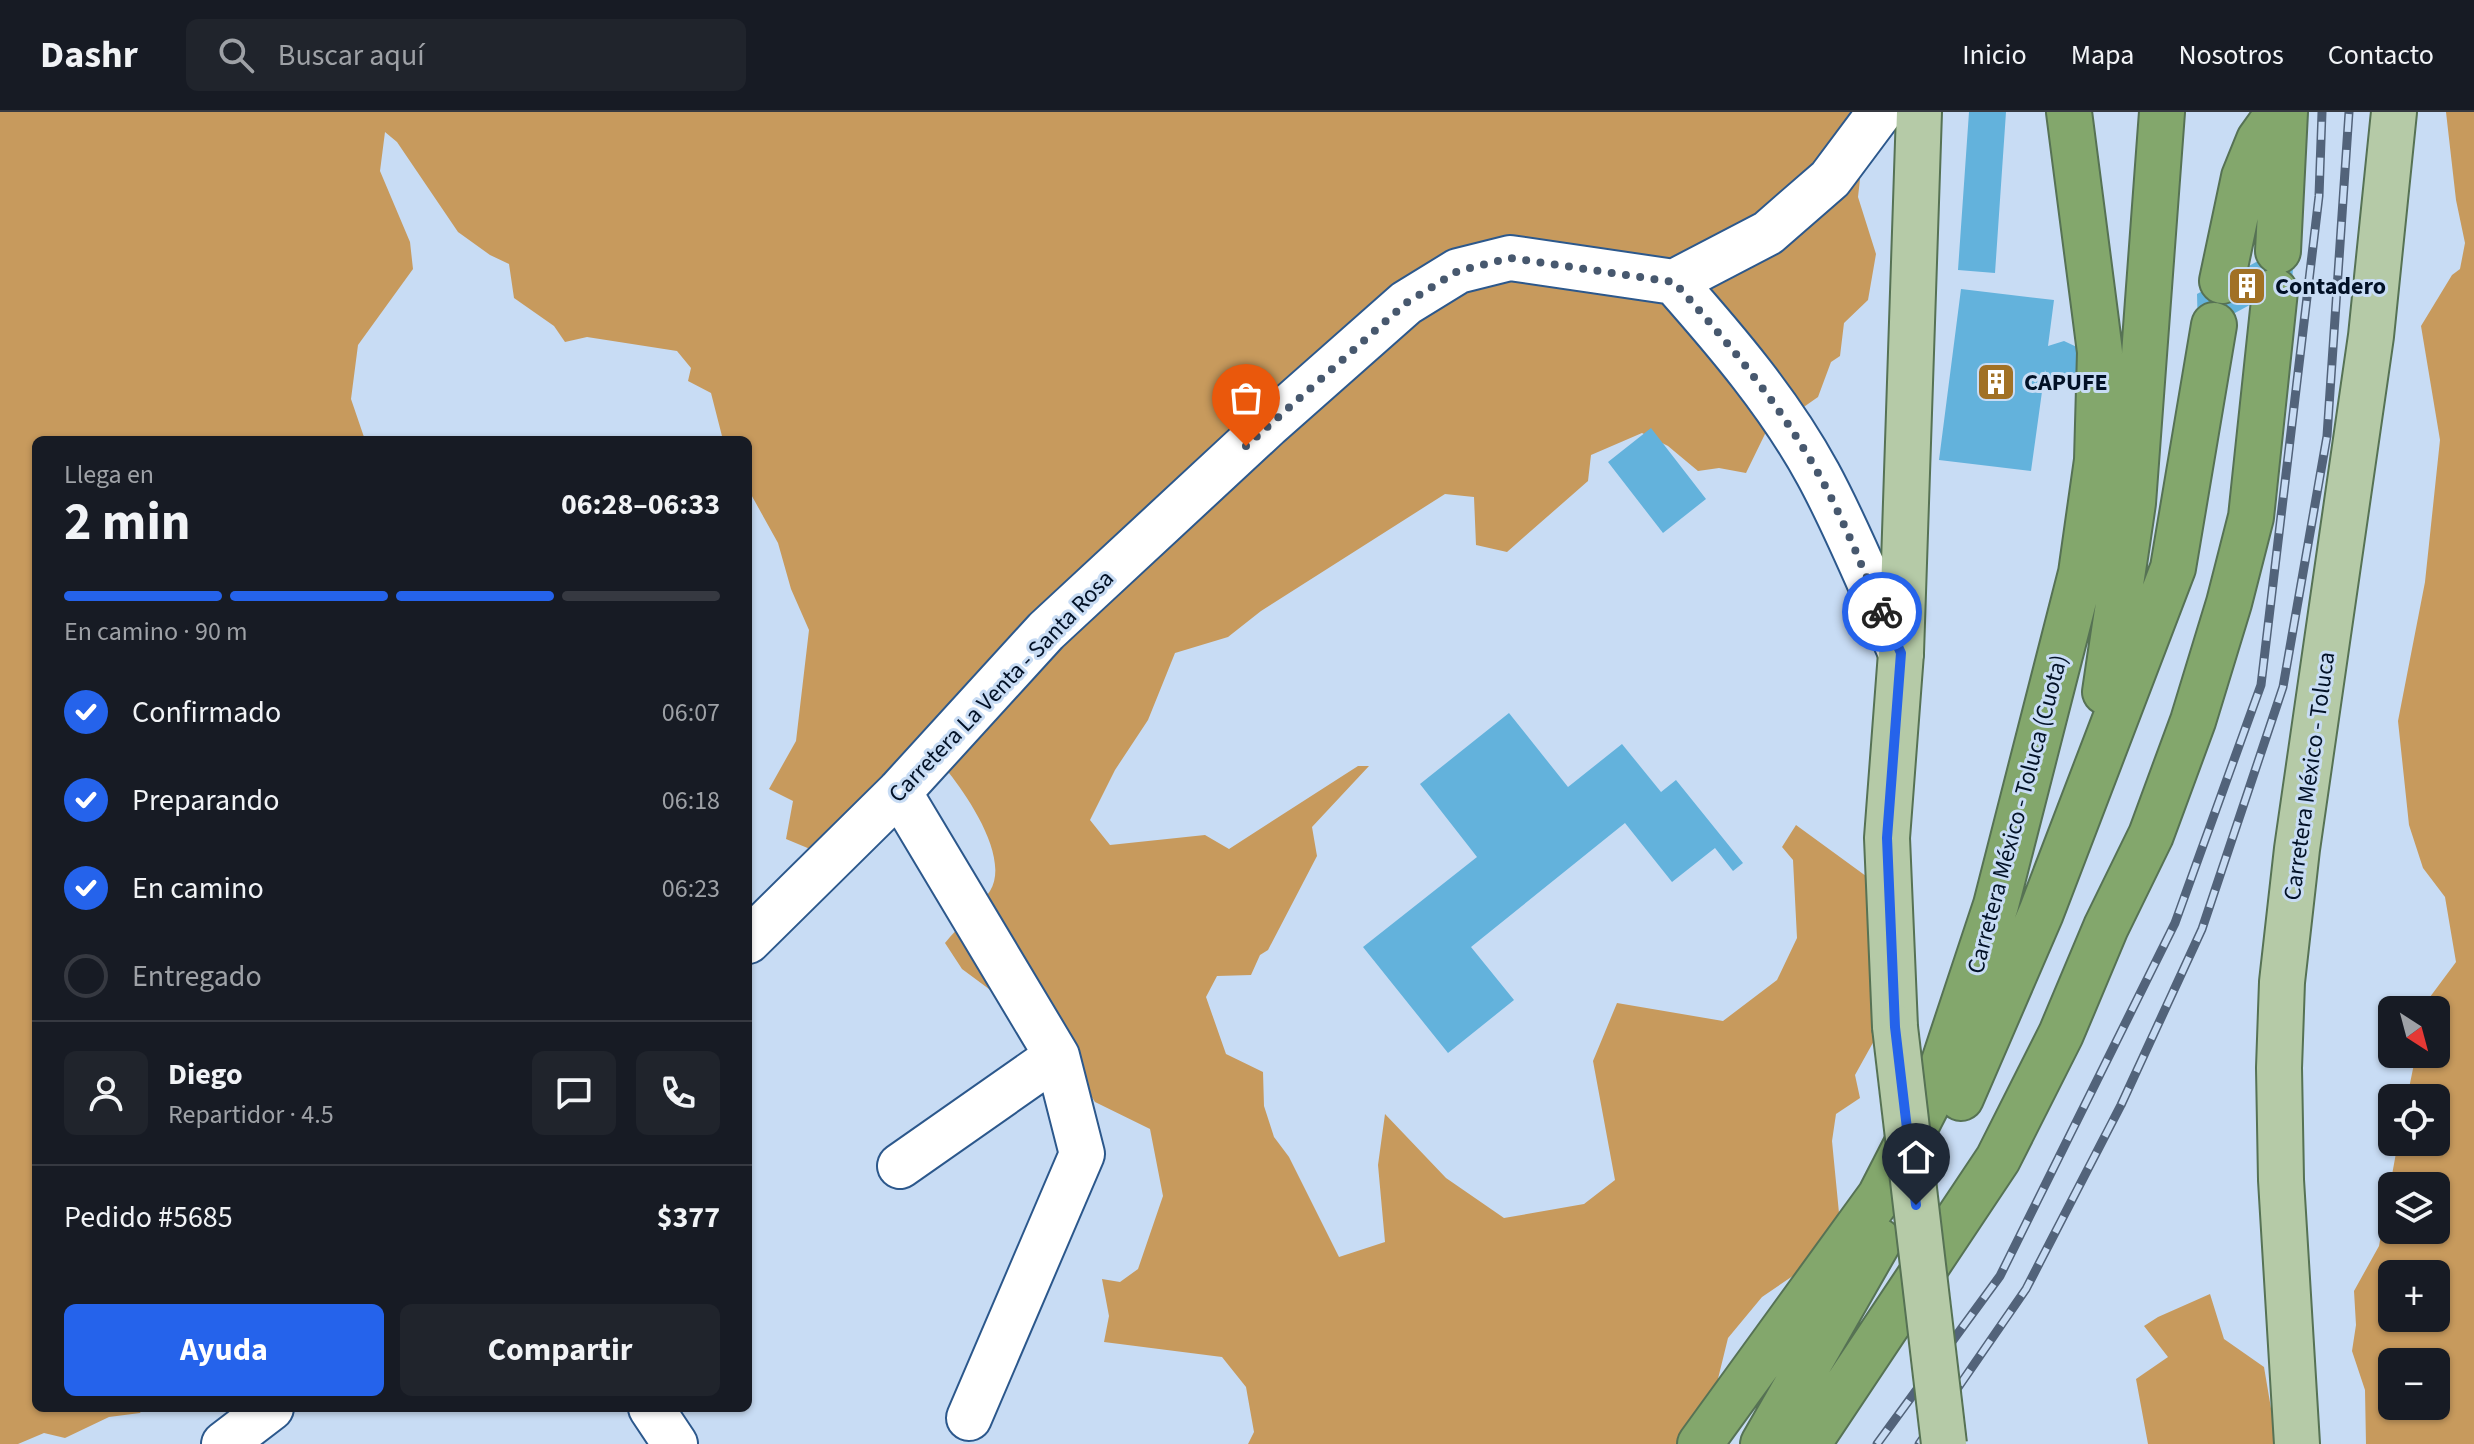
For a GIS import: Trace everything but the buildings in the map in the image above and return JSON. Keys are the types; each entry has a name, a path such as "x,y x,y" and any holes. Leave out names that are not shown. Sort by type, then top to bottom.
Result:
{"highway":[{"name":"Carretera México - Toluca (Cuota)","path":"1700,1444 1880,1196 1935,1089 1996,905 2081,573 2097,460 2100,352 2069,112"},
{"path":"2136,112 2149,263"},
{"path":"2093,774 2133,503 2162,112"},
{"path":"1808,1444 1998,1159 2061,1034 2106,927 2151,835 2193,721 2251,517 2277,271 2282,112"},
{"path":"2222,281 2244,177 2259,140 2282,112"},
{"path":"1763,1444 1960,1100 2041,913 2173,568 2214,325"}],"main road":[{"path":"1919,112 1901,653 1887,838 1895,1027 1944,1444"},
{"name":"Carretera México - Toluca","path":"2297,1444 2281,1180 2279,1068 2282,982 2297,849 2371,336 2394,112"}],"street":[{"path":"1880,112 1830,179 1768,233 1674,282 1730,346 1818,473 1901,653"},
{"name":"Carretera La Venta - Santa Rosa","path":"752,937 899,792 1046,631 1268,425 1406,303 1458,271 1510,258 1674,282"},
{"path":"899,792 1057,1056 1082,1154 969,1418"},
{"path":"900,1166 1057,1056"},
{"path":"224,1444 266,1412"},
{"path":"654,1412 675,1444"}],"shaded area":[{"path":"0,112 1889,112 1862,161 1858,197 1876,254 1868,300 1844,323 1840,356 1831,362 1818,397 1765,434 1746,473 1719,468 1698,471 1668,446 1642,433 1591,455 1588,481 1507,552 1476,545 1474,497 1445,494 1261,611 1228,637 1175,653 1148,720 1115,770 1090,820 1110,845 1205,835 1229,849 1358,766 1369,766 1312,827 1317,856 1268,950 1260,955 1251,975 1217,976 1206,997 1226,1054 1263,1072 1264,1106 1274,1137 1289,1157 1339,1257 1385,1242 1378,1165 1385,1114 1446,1178 1504,1218 1584,1204 1615,1180 1593,1061 1617,1003 1723,1021 1777,980 1797,938 1793,860 1782,847 1796,825 1881,887 1885,1021 1855,1075 1860,1098 1836,1114 1832,1141 1839,1213 1812,1263 1762,1297 1728,1338 1704,1436 1693,1444 1248,1444 1254,1432 1246,1387 1222,1357 1104,1342 1109,1316 1102,1279 1120,1282 1138,1269 1163,1196 1150,1129 1095,1102 1040,1020 962,969 945,943 985,898 995,878 991,846 967,797 949,773 880,795 822,854 786,839 793,801 769,789 796,741 809,630 791,589 778,543 752,496 752,436 722,436 711,393 688,381 691,368 677,351 587,337 565,342 554,326 514,298 509,264 490,255 458,232 397,142 385,132 380,171 410,242 413,269 358,345 351,399 364,436 32,436 32,1412 141,1412 109,1417 65,1438 44,1433 18,1444 0,1444"},
{"path":"2446,112 2474,112 2474,1444 2366,1444 2365,1390 2352,1351 2356,1325 2354,1291 2379,1244 2450,1244 2450,1172 2393,1172 2395,1156 2450,1156 2450,1084 2410,1084 2413,1068 2450,1068 2450,996 2431,996 2456,962 2445,897 2423,868 2409,825 2398,721 2425,582 2440,440 2421,326 2452,275 2460,269 2465,243 2456,200"},
{"path":"2210,1294 2224,1339 2264,1367 2277,1444 2148,1444 2136,1379 2168,1357 2144,1326"}],"railway":[{"path":"1877,1444 2000,1276 2175,923 2261,685 2319,196 2322,112"},
{"path":"1919,1444 2026,1289 2121,1105 2202,929 2283,687 2327,436 2349,112"}],"way so far":[{"path":"1246,446 1406,303 1458,271 1510,258 1674,282 1730,346 1818,473 1882,612"}],"place":[{"name":"Contadero","path":"2247,286"},
{"name":"CAPUFE","path":"1996,382"}],"route":[{"path":"1882,612 1901,653 1887,838 1895,1027 1916,1205"}]}
